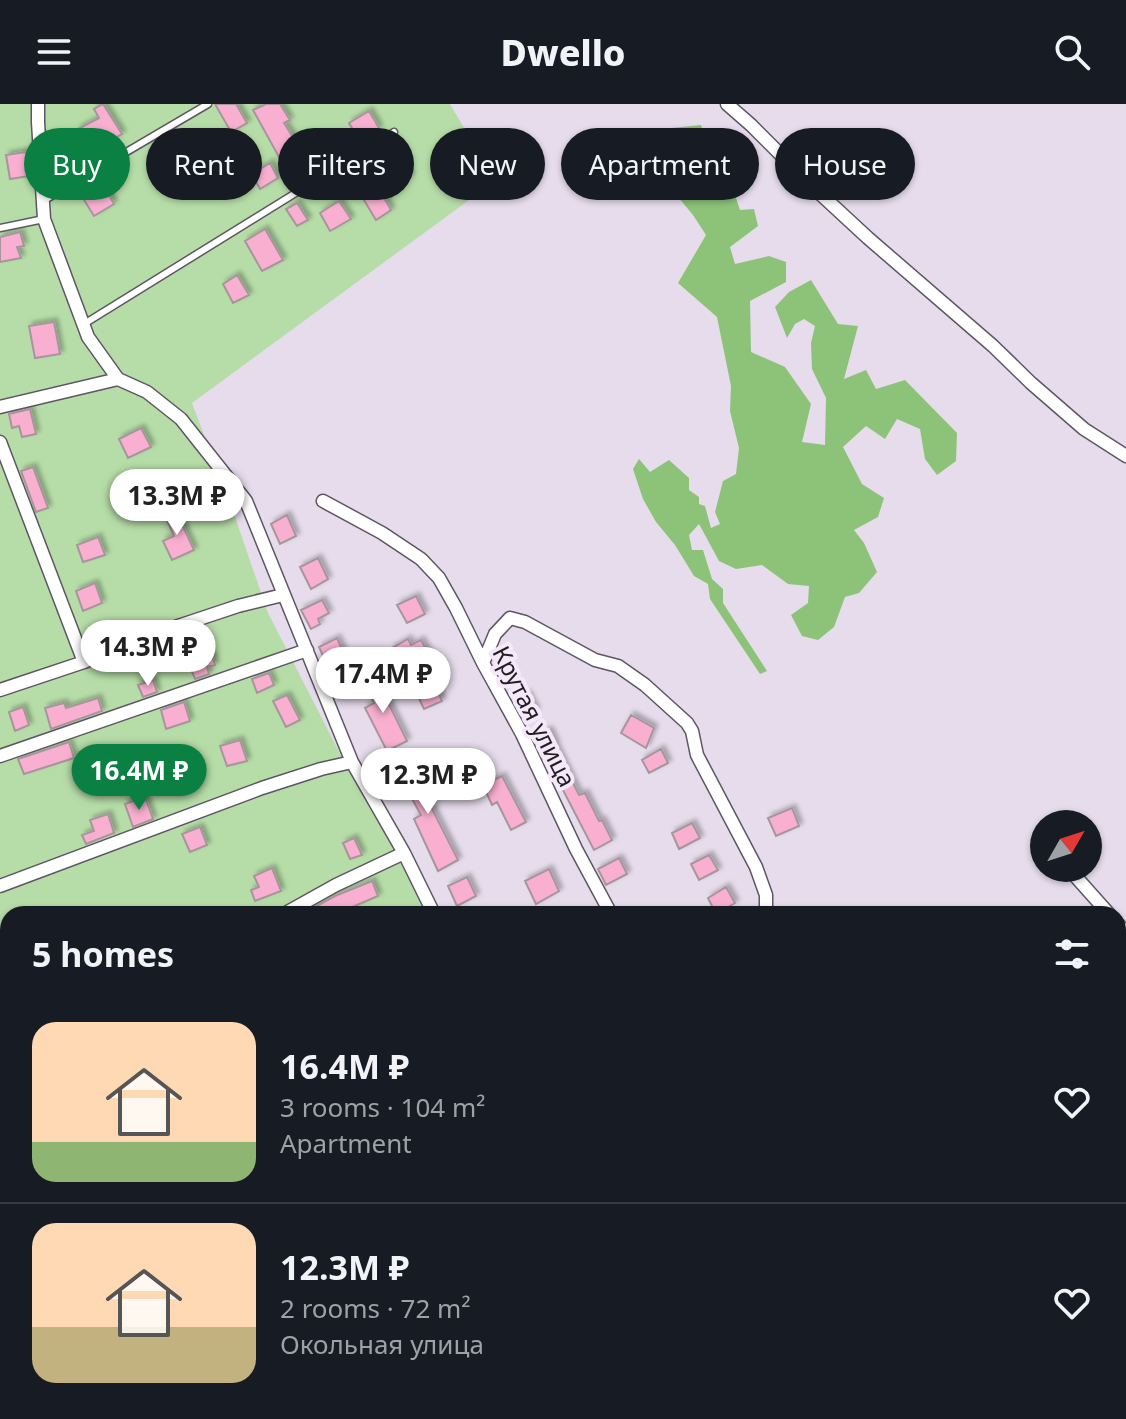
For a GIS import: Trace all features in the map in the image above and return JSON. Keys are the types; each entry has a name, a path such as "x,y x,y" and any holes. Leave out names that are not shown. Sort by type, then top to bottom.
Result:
{"street":[{"path":"38,104 44,219 88,337 118,379 147,392 181,419 246,501 352,762 430,906"},
{"path":"727,104 868,238 1031,383 1084,429 1126,456"},
{"path":"0,407 118,379"},
{"path":"0,442 84,662"},
{"name":"Крутая улица","path":"323,501 382,533 421,559 439,578 522,734 607,906"},
{"path":"0,690 157,633 238,606 283,595"},
{"path":"483,663 495,634 510,618 525,622 595,660 618,666 645,685 692,731 697,755 756,867 766,895 766,906"},
{"path":"0,756 307,650"},
{"path":"0,886 262,788 352,762"},
{"path":"298,906 404,853"},
{"path":"1080,882 1102,906"}],"lane":[{"path":"43,201 208,104"},
{"path":"84,324 284,200"},
{"path":"0,228 44,219"}],"green space":[{"path":"0,104 450,104 464,128 430,128 430,200 469,200 192,403 268,613 349,771 425,906 0,906"},
{"path":"701,125 702,128 672,128"},
{"path":"680,200 737,200 740,210 754,209 758,226 730,247 735,264 769,256 786,262 786,282 750,301 751,352 785,367 811,404 802,442 825,445 826,398 812,369 811,343 815,326 804,319 795,324 787,338 775,307 789,292 811,280 838,324 858,326 844,379 866,370 876,389 905,380 957,433 956,461 937,475 925,459 920,429 897,419 885,439 866,426 843,447 862,484 884,498 878,517 854,530 864,543 877,572 859,593 845,597 834,627 818,640 802,636 791,615 808,603 809,586 788,584 762,565 736,569 719,561 699,524 689,535 692,550 703,550 712,579 723,589 723,603 767,671 760,674 710,599 708,584 694,576 656,522 643,499 633,469 639,459 650,472 669,460 689,478 689,490 699,497 699,504 705,506 711,528 720,524 715,512 723,481 736,474 739,448 730,411 731,386 717,317 678,283 706,235"}],"building":[{"path":"103,104 118,128 80,128 99,118 94,109"},
{"path":"215,104 236,104 247,123 238,128 229,128"},
{"path":"266,104 280,104 290,120 284,123 287,128 278,128 278,155 253,110"},
{"path":"369,111 379,128 352,128 349,123"},
{"path":"24,152 24,177 10,179 6,155"},
{"path":"270,163 278,178 262,188 262,168"},
{"path":"84,200 112,200 114,204 94,216"},
{"path":"364,200 385,200 391,210 376,220"},
{"path":"339,201 351,219 330,231 320,213"},
{"path":"297,203 308,220 297,226 286,209"},
{"path":"265,229 283,260 262,271 245,241"},
{"path":"20,232 24,246 17,247 21,258 0,262 0,237"},
{"path":"237,275 249,295 233,303 223,284"},
{"path":"54,322 60,354 35,358 29,326"},
{"path":"30,409 36,434 22,437 19,426 12,428 9,414"},
{"path":"141,428 151,447 128,458 119,439"},
{"path":"33,467 48,508 36,512 21,471"},
{"path":"177,510 194,550 172,560 163,541 174,536 165,516"},
{"path":"287,515 296,536 280,544 271,524"},
{"path":"98,537 105,555 83,562 77,545"},
{"path":"318,558 328,579 311,589 300,567"},
{"path":"95,583 102,603 83,611 76,591"},
{"path":"416,596 425,614 407,623 397,605"},
{"path":"322,600 329,613 318,619 320,624 311,629 301,610"},
{"path":"337,638 347,660 328,667 319,647"},
{"path":"408,639 411,645 421,640 433,662 426,666 442,701 424,709 392,648"},
{"path":"171,644 177,661 152,671 146,654"},
{"path":"212,655 215,665 207,667 209,674 195,679 189,664"},
{"path":"269,673 274,685 257,693 252,679"},
{"path":"380,673 387,688 382,690 407,741 387,751 365,708 374,703 364,681"},
{"path":"153,680 157,692 143,697 138,685"},
{"path":"527,694 536,711 525,718 516,700"},
{"path":"287,695 300,720 286,727 273,701"},
{"path":"98,698 102,711 51,729 45,708 64,703 66,708"},
{"path":"184,702 190,721 166,729 161,710"},
{"path":"23,707 29,725 15,731 9,712"},
{"path":"631,715 654,728 646,748 621,733"},
{"path":"549,730 579,795 585,793 612,840 594,850 535,736"},
{"path":"240,740 247,761 227,766 220,746"},
{"path":"69,742 74,758 24,774 18,759"},
{"path":"661,749 668,763 649,773 642,760"},
{"path":"423,761 437,787 425,795 458,860 438,871 414,819 421,815 399,775"},
{"path":"502,776 526,822 511,830 497,802 492,805 483,785"},
{"path":"145,797 153,819 133,827 125,804"},
{"path":"792,808 799,826 776,836 768,818"},
{"path":"108,814 114,833 86,844 82,835 94,831 90,820"},
{"path":"692,823 700,838 679,849 672,833"},
{"path":"200,827 207,845 190,852 182,834"},
{"path":"354,838 362,855 350,859 343,843"},
{"path":"709,855 718,870 699,880 691,864"},
{"path":"619,858 627,874 606,885 598,869"},
{"path":"272,868 281,891 255,901 251,890 259,887 254,876"},
{"path":"549,869 559,891 536,904 525,881"},
{"path":"467,877 476,896 457,906 448,886"},
{"path":"372,881 378,896 355,906 317,906"},
{"path":"726,887 735,903 712,906 708,898"}]}
